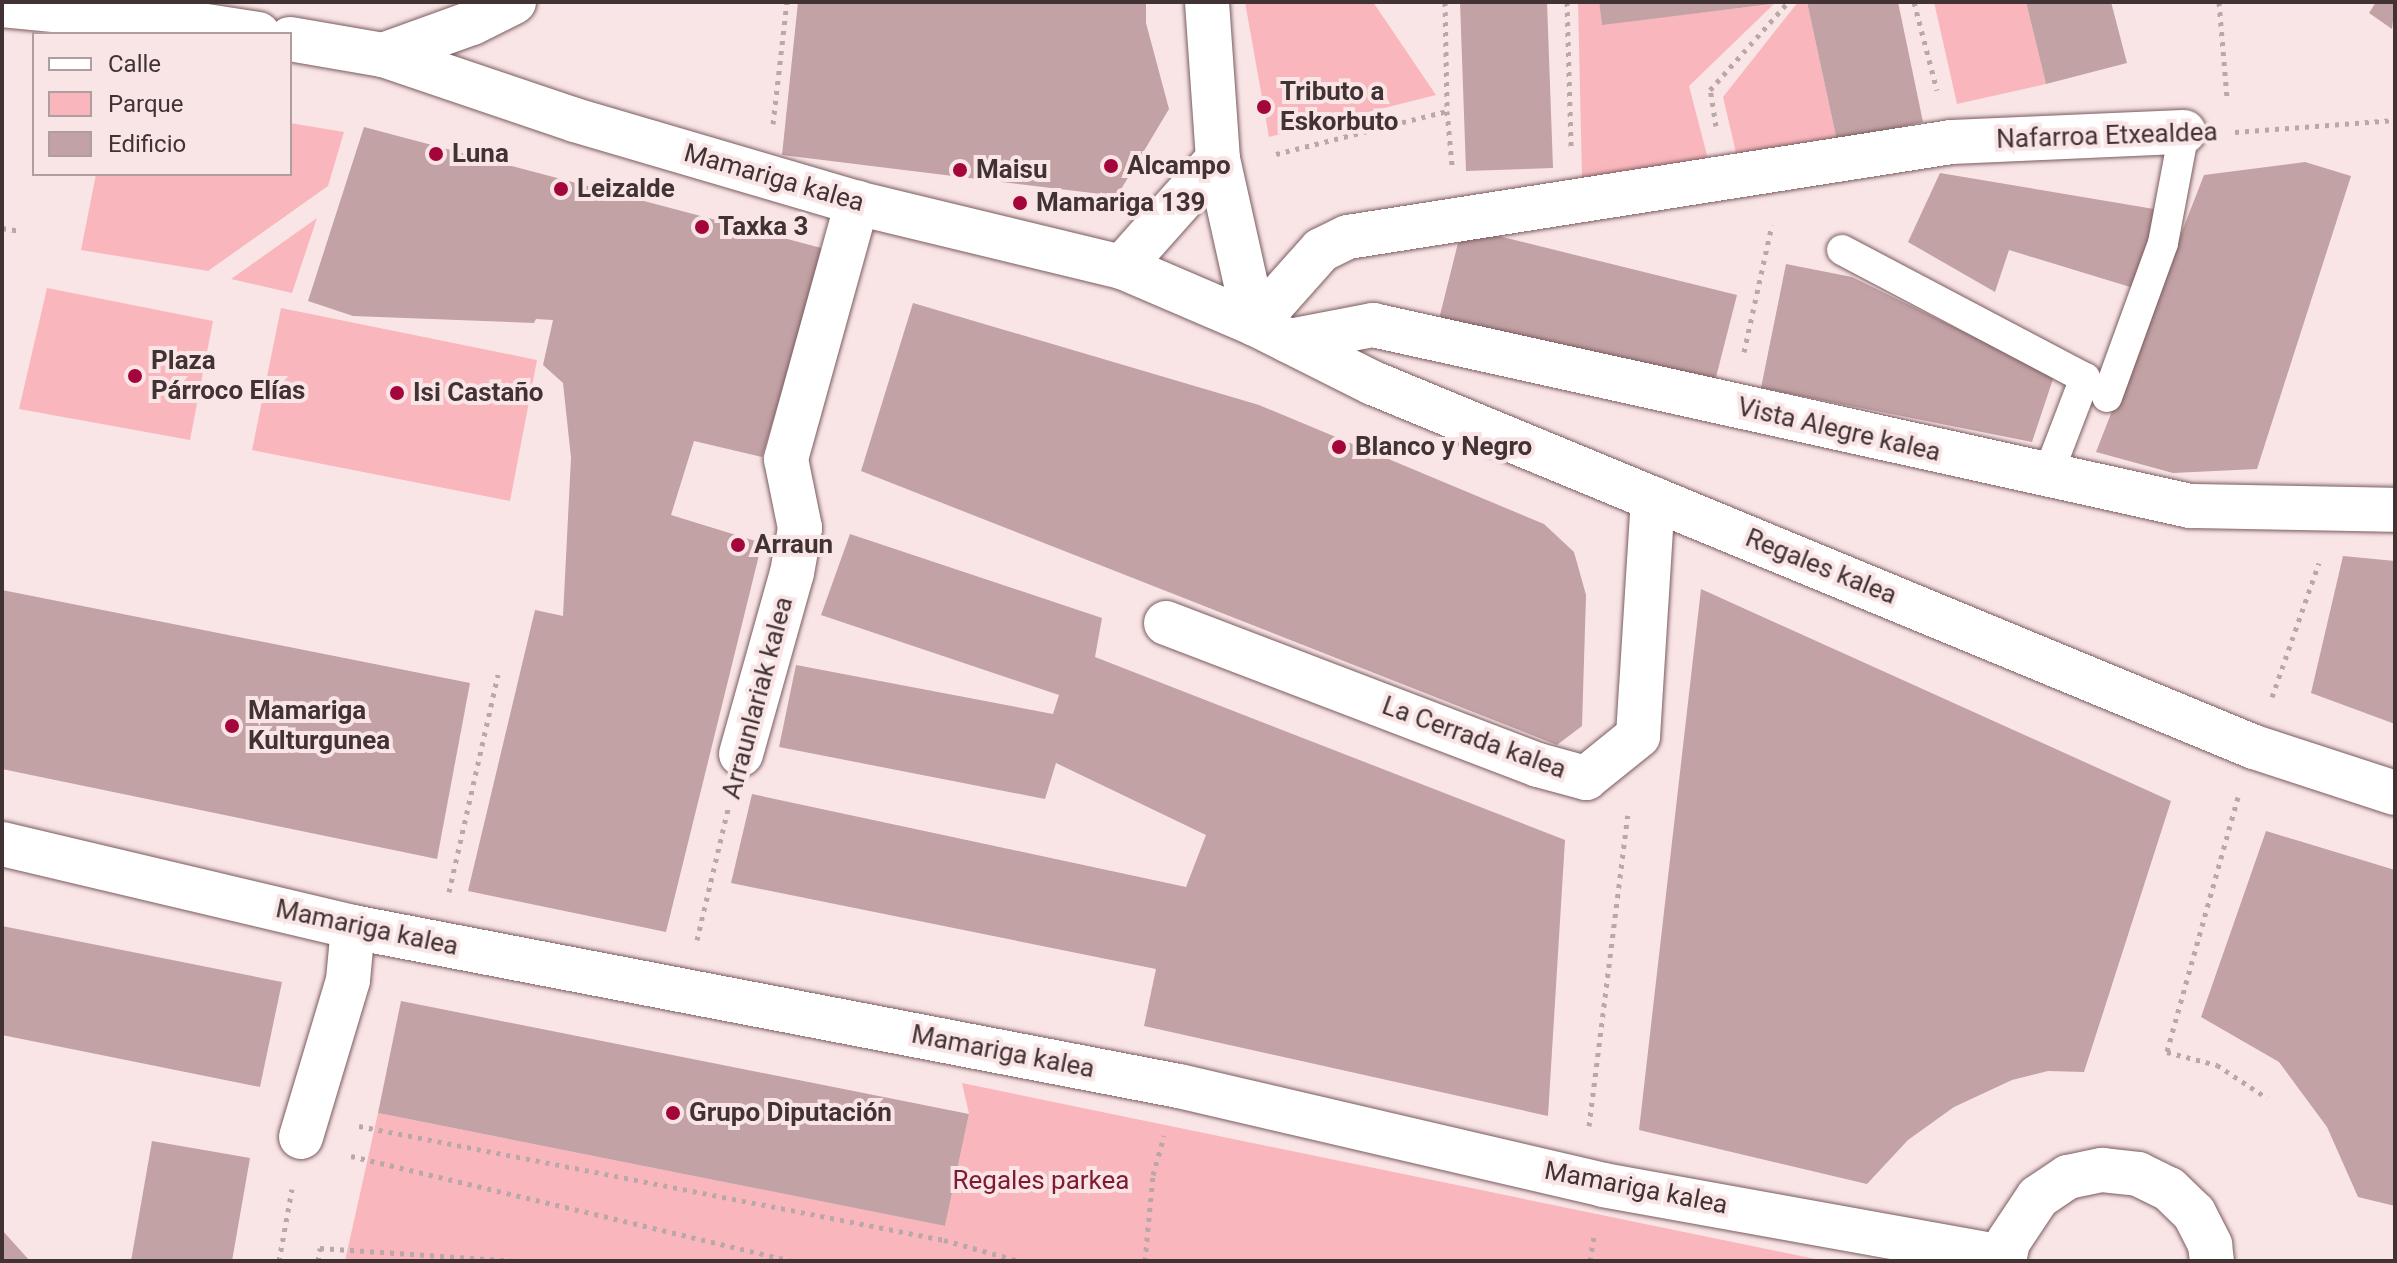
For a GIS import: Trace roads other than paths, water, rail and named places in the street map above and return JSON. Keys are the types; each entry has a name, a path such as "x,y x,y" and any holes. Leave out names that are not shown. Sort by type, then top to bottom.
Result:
{"street":[{"path":"383,55 472,23 514,2"},
{"path":"1207,2 1218,159 1272,333"},
{"path":"2,5 240,32"},
{"name":"Mamariga kalea","path":"292,39 383,55 575,120 857,203 980,236 1122,267 1272,333"},
{"name":"Nafarroa Etxealdea","path":"1272,333 1321,250 1348,237 1573,199 1951,142 2184,132"},
{"path":"1122,267 1218,159"},
{"name":"Arraunlariak kalea","path":"741,754 792,573 800,528 786,459 857,203"},
{"name":"Vista Alegre kalea","path":"1272,333 1373,325 2047,477 2190,506 2395,510"},
{"name":"Regales kalea","path":"1272,333 1373,383 2254,747 2395,793"},
{"name":"La Cerrada kalea","path":"1166,623 1538,765 1586,778 1638,736 1653,498"},
{"name":"Mamariga kalea","path":"2,844 353,927 1179,1086 1582,1179 2004,1259"},
{"path":"311,1124 348,980 353,927"},
{"path":"2004,1259 2008,1242 2038,1197 2068,1177 2102,1170 2138,1174 2169,1189 2194,1213 2210,1245 2212,1261"}],"lane":[{"path":"2107,397 2163,243 2184,132"},
{"path":"1842,250 2085,378 2047,477"}],"place":[{"name":"Tributo a Eskorbuto","path":"1264,107"},
{"name":"Luna","path":"436,154"},
{"name":"Alcampo","path":"1111,166"},
{"name":"Maisu","path":"960,170"},
{"name":"Leizalde","path":"561,189"},
{"name":"Mamariga 139","path":"1020,203"},
{"name":"Taxka 3","path":"702,227"},
{"name":"Plaza Párroco Elías","path":"135,376"},
{"name":"Isi Castaño","path":"397,393"},
{"name":"Blanco y Negro","path":"1339,447"},
{"name":"Arraun","path":"738,545"},
{"name":"Mamariga Kulturgunea","path":"232,726"},
{"name":"Grupo Diputación","path":"673,1113"}],"park label":[{"name":"Regales parkea","path":"1041,1181"}]}
